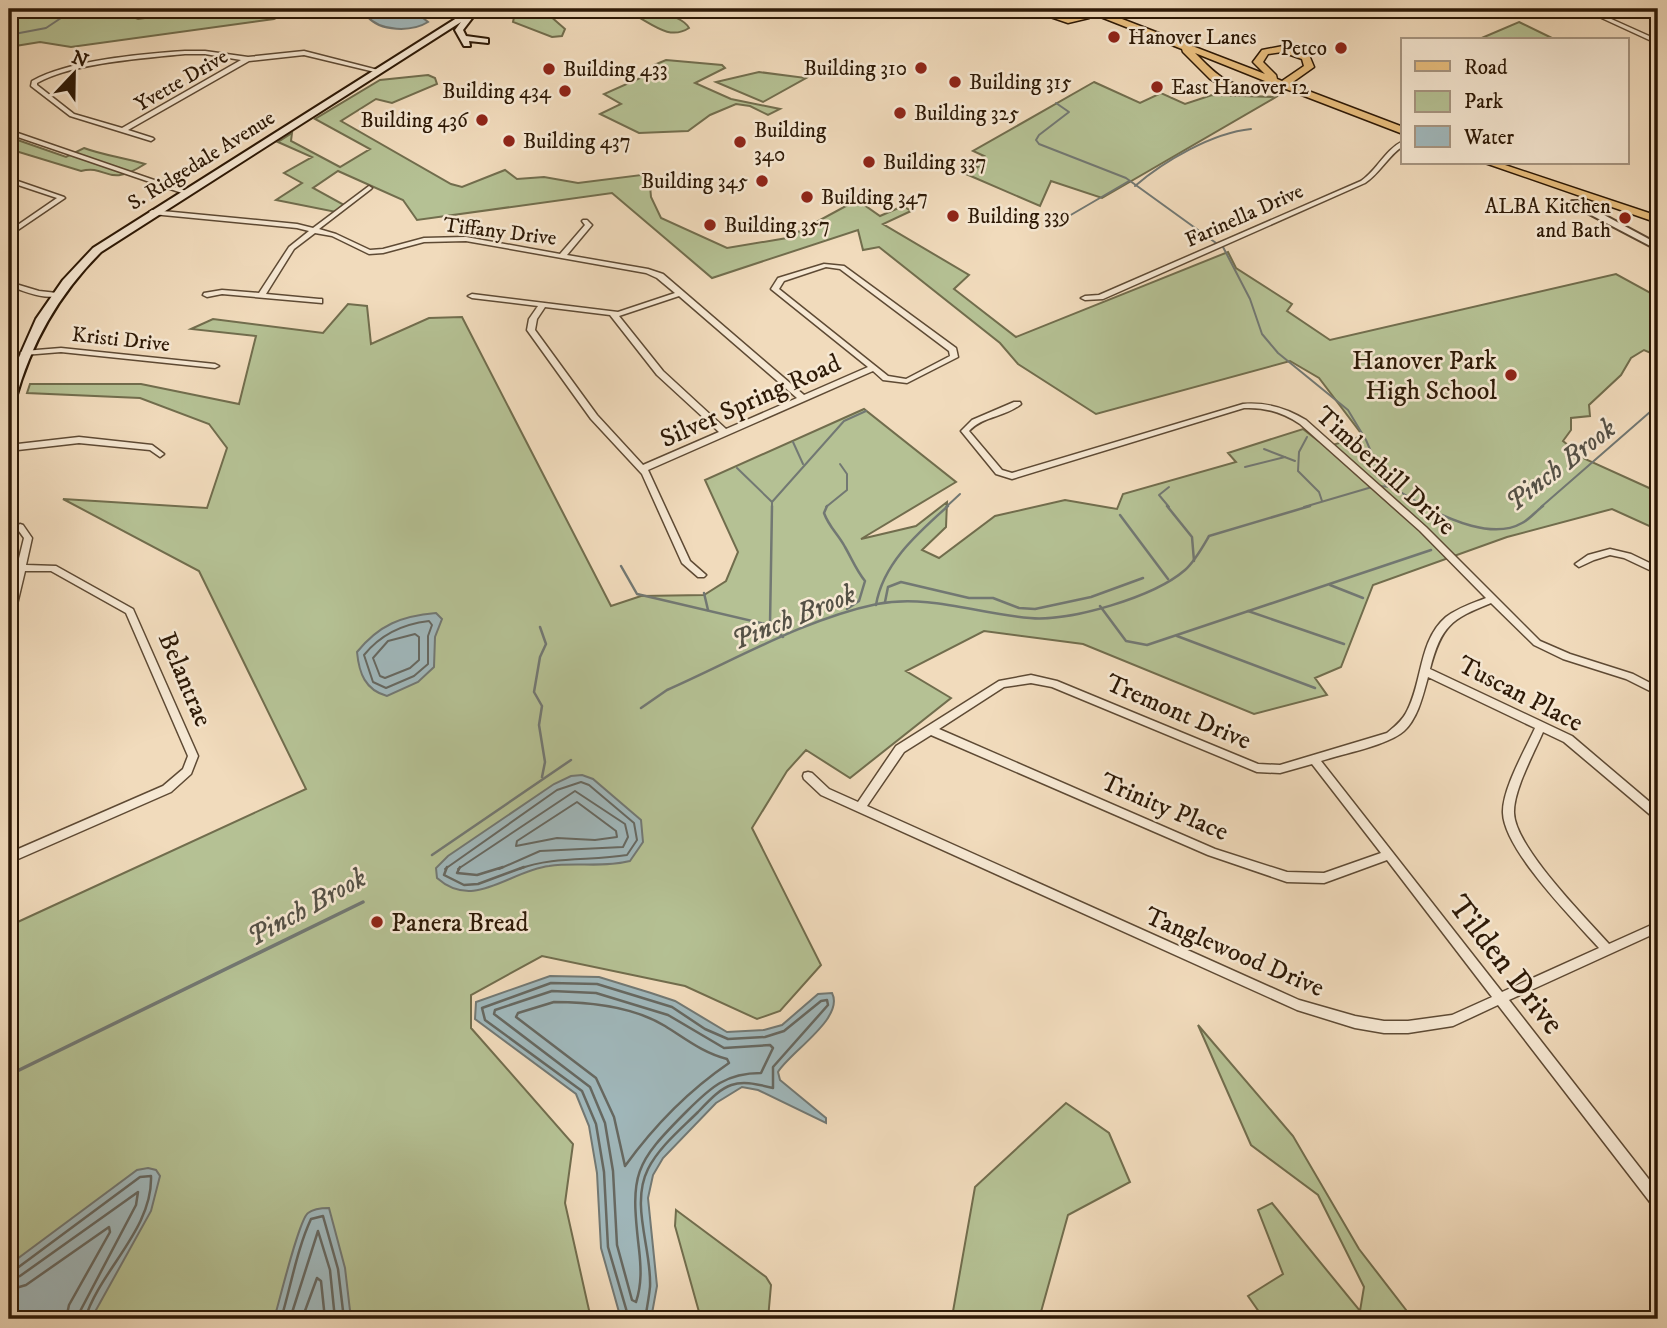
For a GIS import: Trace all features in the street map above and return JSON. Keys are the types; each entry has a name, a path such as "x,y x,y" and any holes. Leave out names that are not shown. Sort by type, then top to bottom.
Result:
{"main road":[{"name":"S. Ridgedale Avenue","path":"9,401 24,353 57,295 72,274 97,250 152,212 476,9"},
{"path":"482,9 459,27 466,41 485,41"},
{"path":"1031,9 1072,20 1086,16 1082,9"},
{"path":"1089,9 1279,81"},
{"path":"1098,9 1401,128"},
{"path":"1181,45 1212,78 1223,84 1252,88 1279,81"},
{"path":"1498,164 1574,203"},
{"path":"1499,164 1658,218"}],"street":[{"path":"1585,9 1658,42"},
{"path":"150,139 65,112 34,86 34,82 42,75 57,70 185,52 208,52 248,59"},
{"name":"Yvette Drive","path":"122,131 248,59 304,53 379,71"},
{"path":"9,132 184,192"},
{"name":"Farinella Drive","path":"1086,298 1100,298 1363,182 1373,175 1390,150 1401,144"},
{"path":"9,180 62,198 9,234"},
{"path":"261,296 284,257 369,188"},
{"path":"1574,203 1658,247"},
{"name":"Tiffany Drive","path":"152,212 280,223 314,230 374,252 424,240 458,239 654,273 681,293 803,399"},
{"path":"562,256 589,225 584,220"},
{"path":"826,265 839,265 955,352 952,360 907,381 891,381 873,368 776,291 776,284 826,265"},
{"path":"9,284 38,293 57,295"},
{"path":"207,295 222,292 318,301"},
{"path":"472,296 613,314 636,310 681,293"},
{"path":"543,305 533,319 531,330 594,417 642,469 686,563 701,575"},
{"path":"613,314 660,373 725,433"},
{"name":"Kristi Drive","path":"24,353 61,351 215,366"},
{"name":"Silver Spring Road","path":"642,469 873,368"},
{"name":"Timberhill Drive","path":"1017,404 1006,413 972,423 965,431 999,472 1017,476 1252,405 1270,407 1296,417 1423,528 1530,638 1548,650 1640,681 1658,691"},
{"path":"9,449 79,440 152,448 160,454"},
{"path":"9,618 28,538 20,527"},
{"path":"1580,564 1601,551 1611,550 1658,571"},
{"name":"Belantrae","path":"9,858 167,789 187,771 193,756 130,611 53,568 21,568"},
{"name":"Tremont Drive","path":"860,808 893,757 1002,684 1031,679 1064,688 1245,765 1280,769 1399,731 1408,719 1445,623 1492,599"},
{"name":"Tuscan Place","path":"1425,671 1577,745 1658,814"},
{"path":"1541,726 1508,808 1508,826 1521,848 1608,950"},
{"name":"Trinity Place","path":"930,730 1212,852 1286,877 1324,878 1389,855"},
{"name":"Tilden Drive","path":"1314,759 1658,1201"},
{"name":"Tanglewood Drive","path":"807,776 825,792 1297,1005 1326,1015 1384,1027 1408,1027 1453,1020 1658,927"}],"green space":[{"path":"9,9 120,9 93,14 73,12 90,16 118,11 138,19 209,9 294,9 274,19 71,47 40,42 9,47"},
{"path":"524,9 552,9 549,15 565,29 562,36 552,37 513,22 515,13"},
{"path":"614,9 666,15 684,22 689,28 679,32 661,30 634,15"},
{"path":"1519,22 1552,38 1482,38"},
{"path":"666,60 722,65 725,68 695,83 731,99 780,109 768,115 750,106 736,104 710,115 688,131 639,133 600,114 621,104 604,94 658,70 654,65"},
{"path":"759,72 806,78 763,102 716,82"},
{"path":"428,75 435,78 437,84 392,103 376,99 341,121 451,184 462,187 505,170 517,179 544,177 578,183 649,174 651,197 661,218 727,248 787,238 857,200 880,216 903,206 911,211 883,224 969,275 954,289 1016,337 1228,252 1236,268 1292,304 1287,311 1330,340 1616,274 1658,297 1658,356 1644,350 1631,358 1621,375 1589,405 1590,416 1571,418 1571,430 1563,441 1585,459 1658,492 1658,530 1612,509 1507,537 1373,585 1341,667 1315,678 1327,695 1254,714 1083,644 984,631 906,671 951,698 850,778 806,750 787,771 752,828 821,965 780,1011 757,1019 685,986 542,956 471,995 471,1028 573,1144 565,1203 591,1319 9,1319 9,926 306,789 199,571 63,499 207,508 227,448 209,424 140,398 27,393 30,384 141,384 239,404 256,336 191,329 213,319 323,333 348,304 367,306 371,344 429,318 462,317 611,606 641,596 704,595 726,581 738,552 705,480 864,409 956,482 861,539 916,526 947,502 946,527 922,550 939,558 995,516 1065,500 1117,509 1123,494 1236,462 1228,453 1303,429 1326,447 1363,436 1319,378 1290,361 1096,414 1018,364 1000,343 879,247 863,250 858,230 712,278 612,193 417,220 403,200 338,171 313,188 346,206 336,212 276,200 302,183 284,173 312,157 278,142 292,133 291,141 340,167 370,149 315,119 380,80"},
{"path":"1094,82 1140,103 1161,93 1185,104 1212,95 1276,97 1102,198 1051,181 1040,206 966,174 978,167 971,164 984,156 973,151"},
{"path":"9,137 66,157 84,148 145,164 122,175 97,170 81,171 9,149"},
{"path":"1198,1025 1293,1136 1359,1249 1413,1319 1264,1319 1248,1296 1283,1274 1258,1210 1272,1203 1360,1311 1364,1287 1318,1195 1251,1145"},
{"path":"1066,1103 1109,1133 1130,1182 1068,1215 1039,1319 955,1319 952,1317 975,1187"},
{"path":"676,1210 766,1277 771,1285 768,1319 701,1319 675,1226"}],"water":[{"path":"374,12 423,18 428,22 414,28 388,28 367,16"},
{"path":"436,613 442,619 435,637 434,667 418,682 387,696 373,690 364,680 357,652 374,635 392,624"},
{"path":"582,775 593,779 641,820 643,842 630,861 549,866 478,890 464,891 437,878 436,868 448,856 554,784 571,776"},
{"path":"550,976 599,977 651,993 675,1001 727,1032 764,1030 782,1025 818,994 832,993 834,1003 824,1024 778,1072 780,1080 826,1118 826,1123 758,1090 742,1087 716,1103 663,1158 653,1175 648,1198 657,1286 651,1319 623,1319 619,1312 601,1248 597,1173 589,1126 576,1094 475,1019 476,1002"},
{"path":"137,1170 156,1170 160,1176 151,1211 91,1319 9,1319 9,1265"},
{"path":"329,1208 345,1268 351,1319 274,1319 304,1219 308,1213"}],"waterway":[{"path":"65,13 85,13"},
{"path":"124,13 137,17"},
{"path":"9,35 46,28 61,18"},
{"path":"1056,103 1069,112 1039,135 1036,140 1039,144 1126,178 1136,185"},
{"path":"1136,185 1160,167 1205,142 1251,129"},
{"path":"1069,216 1129,181"},
{"path":"1136,185 1216,243"},
{"path":"1223,247 1250,299 1262,334 1278,353 1348,410 1366,440 1385,484"},
{"name":"Pinch Brook","path":"1541,507 1650,412 1658,409"},
{"path":"772,502 844,421 866,411"},
{"path":"1307,437 1299,452 1298,471 1319,492 1322,501"},
{"path":"793,442 803,464"},
{"path":"1264,449 1285,457"},
{"path":"1245,467 1285,457"},
{"path":"1285,457 1295,461"},
{"path":"827,506 847,490 847,474 840,464"},
{"path":"737,468 772,502"},
{"name":"Pinch Brook","path":"1379,486 1392,487 1426,507"},
{"path":"1169,487 1159,495 1169,507"},
{"name":"Pinch Brook","path":"1304,507 1372,487"},
{"path":"946,507 960,494"},
{"path":"772,506 770,625 782,636"},
{"path":"827,506 824,513 826,518 865,581 859,601 847,609"},
{"path":"876,604 894,562 914,538 948,506"},
{"path":"1167,506 1192,537 1194,560"},
{"name":"Pinch Brook","path":"1194,560 1209,536 1310,506"},
{"name":"Pinch Brook","path":"1423,506 1445,517 1485,529 1510,528 1522,523 1543,506"},
{"path":"1120,515 1168,579"},
{"path":"1248,611 1431,550"},
{"name":"Pinch Brook","path":"1102,608 1133,598 1171,580 1194,560"},
{"path":"621,566 637,594 769,625"},
{"path":"885,602 888,587 901,582 969,598 993,598 1019,608 1035,609 1091,597 1143,578"},
{"path":"1330,585 1363,598"},
{"path":"704,593 708,610"},
{"name":"Pinch Brook","path":"876,604 916,601 1030,618 1066,616 1102,608"},
{"name":"Pinch Brook","path":"782,636 823,620 876,604"},
{"path":"1102,608 1126,641 1147,645 1248,611"},
{"path":"1248,611 1344,644"},
{"path":"540,627 546,644 540,657 534,692 542,706 539,725 545,762 542,777"},
{"name":"Pinch Brook","path":"641,708 667,690 782,636"},
{"path":"1177,636 1315,688"},
{"name":"Pinch Brook","path":"432,855 571,760"},
{"name":"Pinch Brook","path":"9,1075 363,902"}],"place":[{"name":"Hanover Lanes","path":"1114,37"},
{"name":"Petco","path":"1341,48"},
{"name":"Building 310","path":"921,68"},
{"name":"Building 433","path":"549,69"},
{"name":"Building 315","path":"955,82"},
{"name":"East Hanover 12","path":"1157,87"},
{"name":"Building 434","path":"565,91"},
{"name":"Building 325","path":"900,113"},
{"name":"Building 436","path":"482,120"},
{"name":"Building 437","path":"509,141"},
{"name":"Building 340","path":"740,142"},
{"name":"Building 337","path":"869,162"},
{"name":"Building 345","path":"762,181"},
{"name":"Building 347","path":"807,197"},
{"name":"Building 339","path":"953,216"},
{"name":"ALBA Kitchen and Bath","path":"1625,218"},
{"name":"Building 357","path":"710,225"},
{"name":"Hanover Park High School","path":"1511,375"},
{"name":"Panera Bread","path":"377,922"}]}
